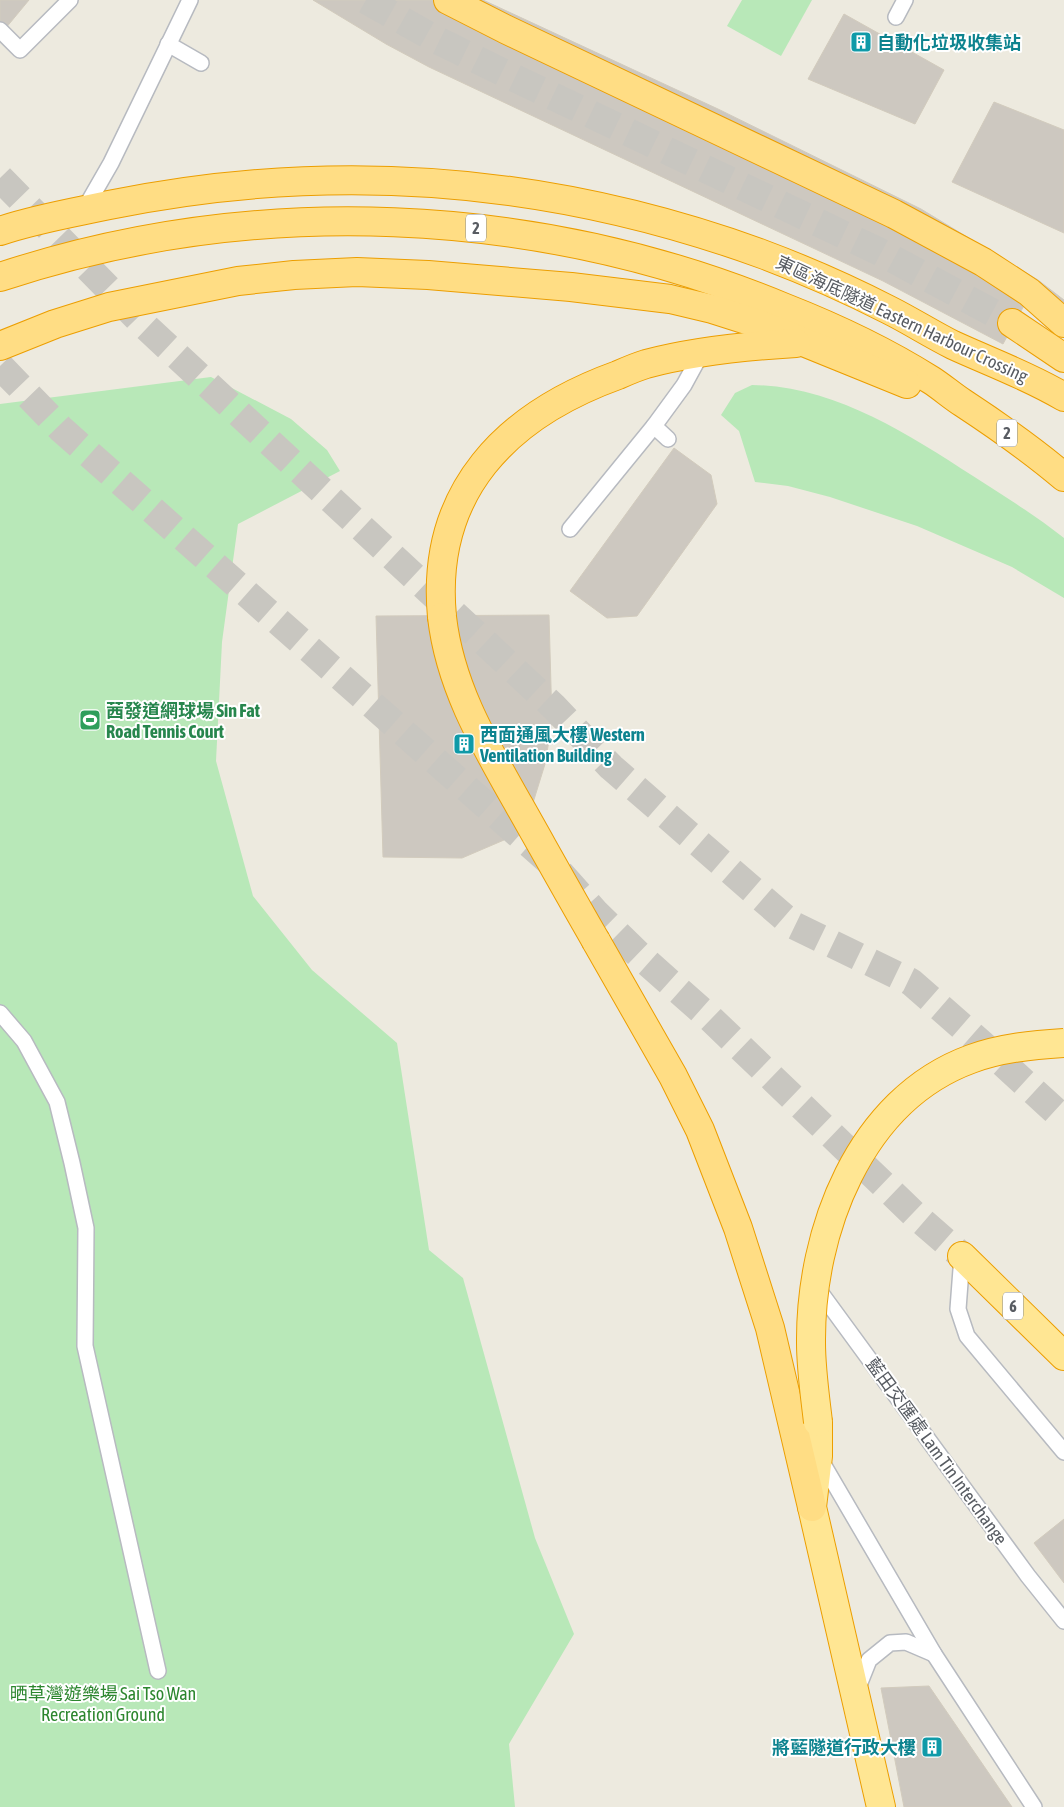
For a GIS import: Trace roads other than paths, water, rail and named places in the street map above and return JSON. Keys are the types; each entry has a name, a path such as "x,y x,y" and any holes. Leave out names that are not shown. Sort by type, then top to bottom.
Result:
{"highway":[{"path":"448,0 933,234 984,262 1030,292 1064,323"},
{"name":"東區海底隧道 Eastern Harbour Crossing","path":"0,231 84,210 151,197 220,187 289,181 427,182 496,188 564,199 632,214 699,232 764,255 838,285 892,311 951,344 1046,386 1064,396"},
{"name":"2","path":"0,277 92,251 158,238 224,228 290,223 358,221 424,223 491,230 557,240 622,254 686,272 750,293 812,318 931,380 1028,447 1064,478"},
{"path":"0,346 55,324 109,307 238,282 294,275 357,272 428,275 571,287 670,299 712,309 759,324 902,381 1064,478"},
{"path":"1012,323 1064,358"},
{"path":"804,343 750,346 702,352 645,364 594,383 566,396 520,426 487,459 473,479 453,517 447,539 440,595 448,658 454,678 480,735 673,1076 700,1130 738,1228 768,1319 818,1456 812,1507"},
{"path":"880,1807 812,1507 805,1423 812,1309 822,1246 833,1210 846,1178 862,1149 882,1123 903,1101 926,1083 970,1059 1002,1049 1064,1042"},
{"name":"6","path":"962,1256 1064,1356"}],"lane":[{"path":"0,30 20,50 70,0"},
{"path":"84,210 111,164 190,0"},
{"path":"896,17 905,0"},
{"path":"168,44 201,63"},
{"path":"570,529 654,426 684,385 702,352"},
{"path":"654,426 668,439"},
{"path":"0,1013 24,1041 57,1102 72,1163 86,1228 85,1346 158,1670"},
{"path":"962,1256 958,1309 967,1336 1064,1452"},
{"name":"藍田交匯處 Lam Tin Interchange","path":"810,1280 1064,1622"},
{"path":"818,1456 934,1654 1034,1807"},
{"path":"855,1695 869,1660 890,1643 906,1642 934,1654"}],"tunnel":[{"path":"366,0 437,40 504,73 880,252 1012,323"},
{"path":"0,178 144,325 553,706 611,767 793,925 911,982 1064,1119"},
{"path":"0,366 61,429 551,863 596,913 641,957 711,1019 917,1217 962,1256"}],"place":[{"name":"自動化垃圾收集站","path":"861,42"},
{"name":"茜發道網球場 Sin Fat Road Tennis Court","path":"90,720"},
{"name":"西面通風大樓 Western Ventilation Building","path":"464,744"},
{"name":"將藍隧道行政大樓","path":"932,1747"}],"park label":[{"name":"晒草灣遊樂場 Sai Tso Wan Recreation Ground","path":"103,1704"}]}
